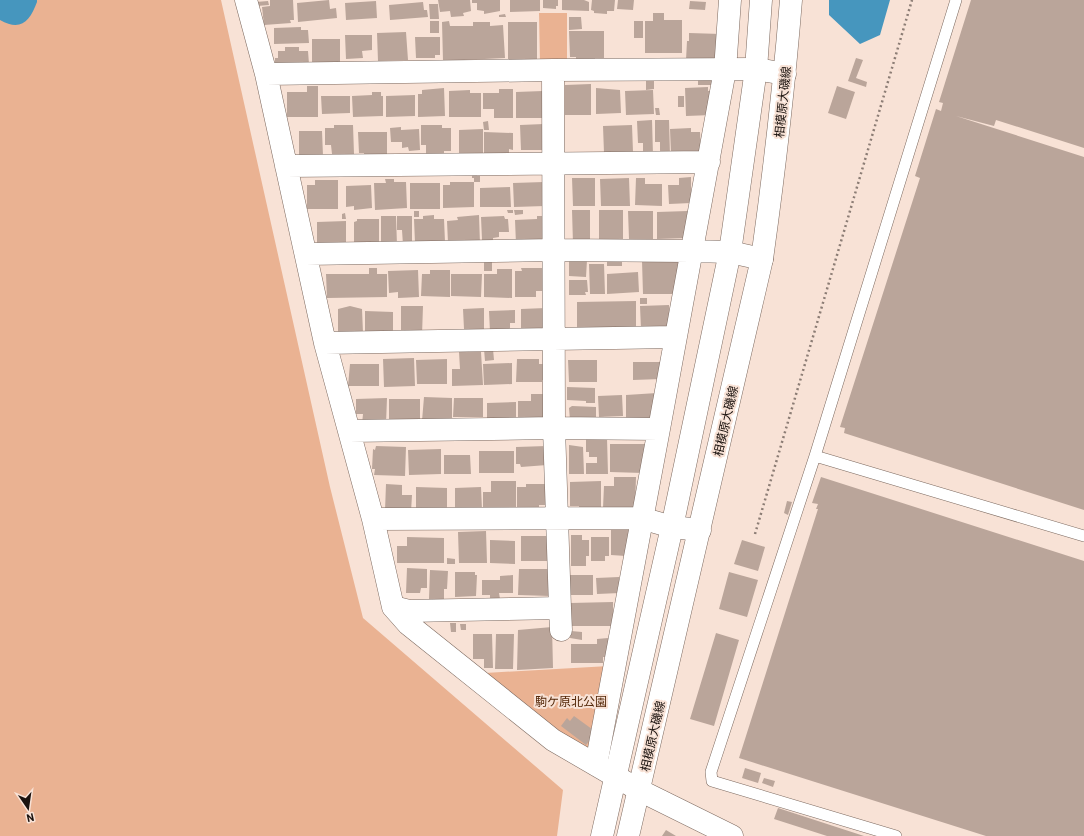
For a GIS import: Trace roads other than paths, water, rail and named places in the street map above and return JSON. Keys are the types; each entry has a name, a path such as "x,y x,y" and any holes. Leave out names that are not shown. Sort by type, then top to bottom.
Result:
{"street":[{"path":"246,0 266,74 325,343 373,519 393,607 408,624 554,740 616,778 732,836"},
{"path":"596,766 641,518 709,162 725,70 730,0"},
{"path":"602,836 672,527 730,252 756,69 761,0"},
{"name":"相模原大磯線","path":"628,836 762,259 775,168 791,0"},
{"path":"266,74 756,69 785,74"},
{"path":"553,70 555,250 554,428 561,630"},
{"path":"286,166 709,162"},
{"path":"306,254 555,250 691,251 730,252 762,259"},
{"path":"325,343 675,337"},
{"path":"349,431 554,428 658,429"},
{"path":"373,519 641,518 672,527 700,530"},
{"path":"393,607 409,611 560,608"}],"lane":[{"path":"896,836 712,781 711,772 815,456 956,0"},
{"path":"815,456 1084,536"}],"water":[{"path":"0,0 37,0 37,2 31,15 24,23 14,25 0,20"},
{"path":"829,0 890,0 880,35 860,44 829,15"}],"park label":[{"name":"駒ケ原北公園","path":"571,701"}]}
